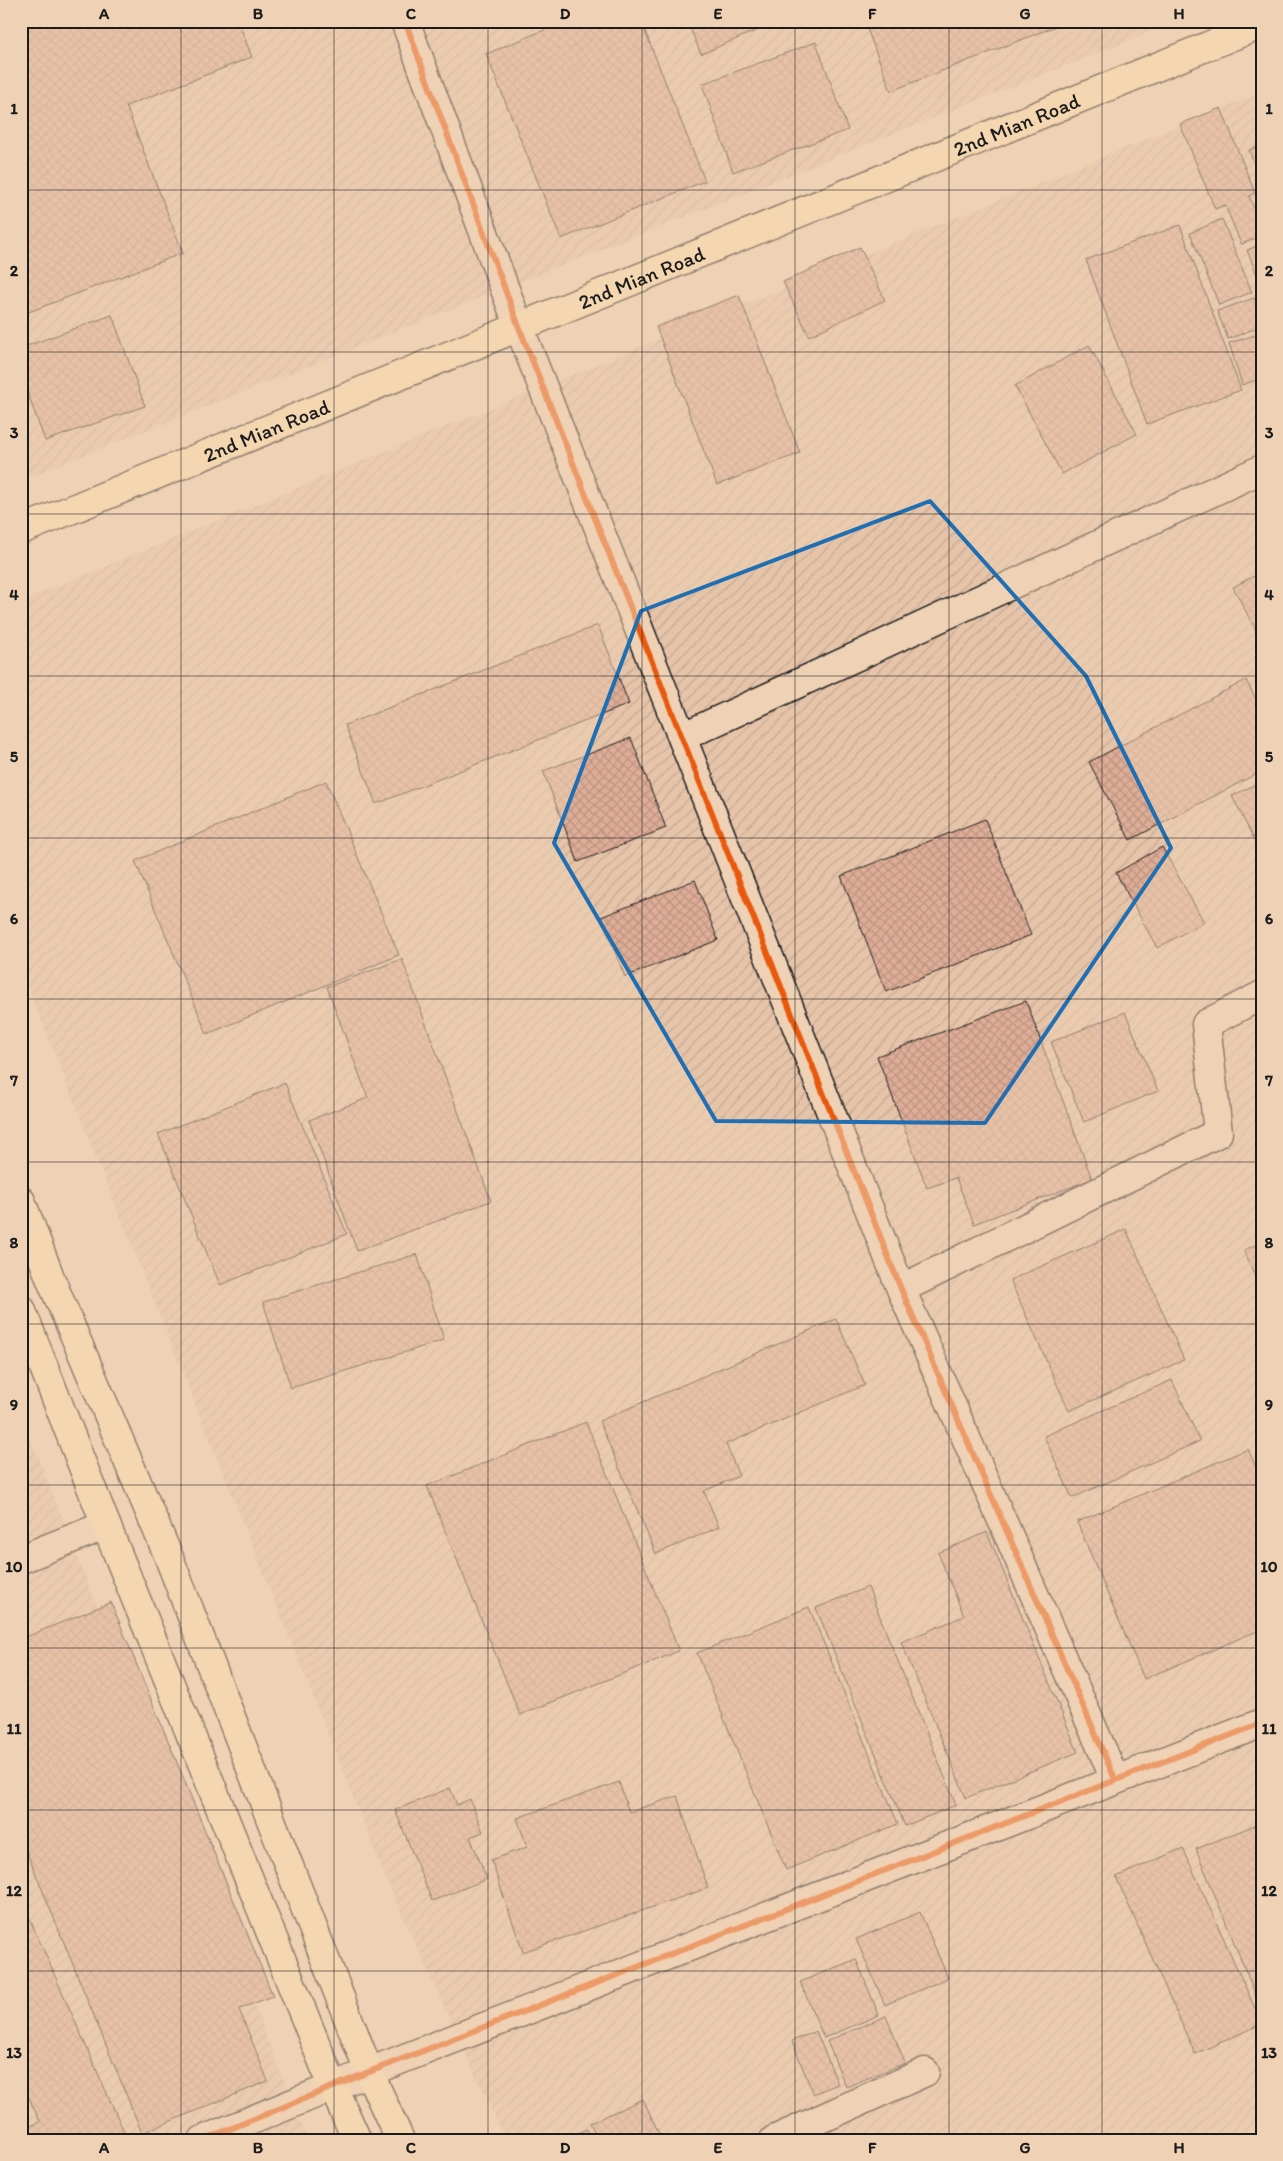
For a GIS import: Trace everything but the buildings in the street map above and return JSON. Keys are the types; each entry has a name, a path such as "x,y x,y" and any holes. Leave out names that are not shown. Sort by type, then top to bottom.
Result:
{"main road":[{"name":"2nd Mian Road","path":"21,530 1262,24"},
{"path":"21,1201 51,1280 168,1555 369,2072 400,2140"},
{"path":"21,1309 106,1525 356,2140"}],"street":[{"path":"405,21 519,327 901,1289 1116,1779"},
{"path":"682,738 1262,469"},
{"path":"901,1289 1218,1133 1206,1024 1262,995"},
{"path":"21,1559 106,1525"},
{"path":"203,2140 369,2072 1262,1723"},
{"path":"774,2140 924,2072"}],"highlighted area":[{"path":"930,501 1086,676 1171,848 985,1123 716,1121 554,843 641,611"}],"shaded area":[{"path":"21,21 1178,21 21,480"},
{"path":"1262,92 1262,2140 505,2140 389,1886 21,970 21,601"},
{"path":"21,1414 307,2139 307,2140 21,2140"}],"cycle path":[{"path":"405,21 519,327 901,1289 1115,1779"},
{"path":"203,2140 369,2072 1262,1723"}]}
